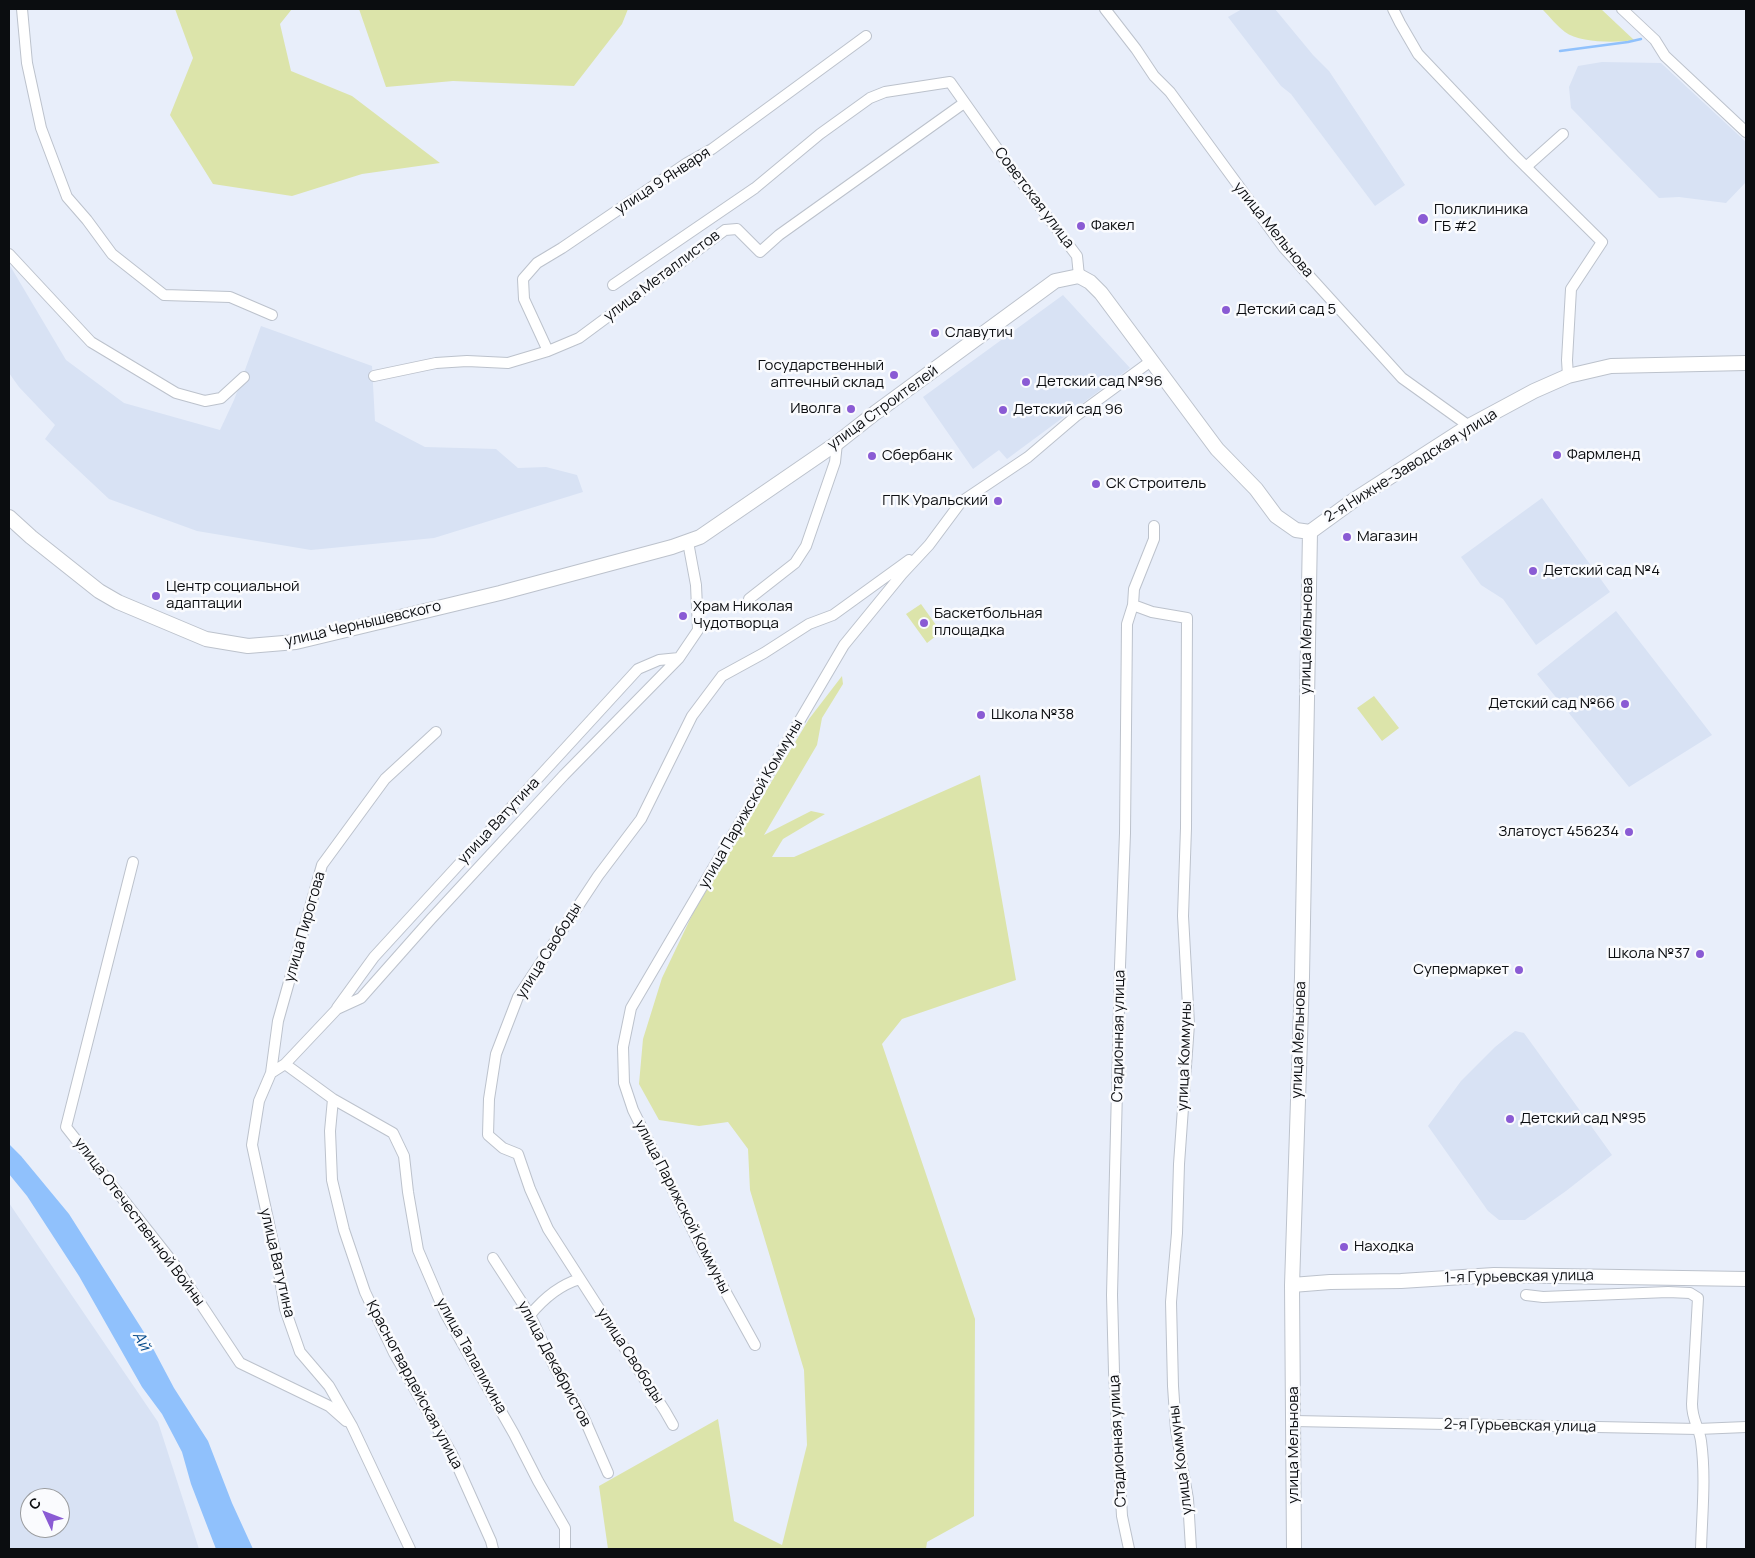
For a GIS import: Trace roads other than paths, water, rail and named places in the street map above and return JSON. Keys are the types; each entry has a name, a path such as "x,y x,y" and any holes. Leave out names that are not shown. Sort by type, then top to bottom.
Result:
{"main road":[{"path":"1079,276 1090,282 1101,294 1217,449 1256,489 1276,516 1296,530 1310,532"},
{"name":"улица Строителей","path":"688,542 709,531 837,443 1055,281 1079,276"},
{"name":"2-я Нижне-Заводская улица","path":"1310,532 1354,500 1469,426 1534,391 1568,376 1611,366 1746,362"},
{"name":"улица Чернышевского","path":"9,517 98,591 118,602 206,639 248,646 296,642 500,592 688,542"},
{"name":"улица Мельнова","path":"1294,1549 1292,1285 1302,977 1310,532"},
{"name":"1-я Гурьевская улица","path":"1292,1285 1494,1275 1746,1279"}],"street":[{"path":"22,9 26,63 41,128 67,198 87,220 112,254 164,295 230,297 272,315"},
{"name":"улица Мельнова","path":"1105,9 1154,76 1170,92 1284,248 1402,378 1469,426"},
{"path":"1393,9 1418,54 1526,167 1602,242 1571,289 1567,360 1568,376"},
{"path":"1622,9 1655,40 1665,56 1746,132"},
{"name":"улица 9 Января","path":"548,351 524,299 523,279 537,263 570,243 687,163 712,149 866,36"},
{"name":"улица Металлистов","path":"613,285 755,188 820,134 870,98 885,92 950,82"},
{"name":"Советская улица","path":"950,82 1077,256 1079,276"},
{"name":"улица Металлистов","path":"374,376 436,363 467,361 508,363 548,351 579,338 725,230 737,229 760,252 779,235 964,103"},
{"path":"1526,167 1563,134"},
{"path":"9,254 91,342 176,394 205,401 221,398 244,377"},
{"name":"улица Парижской Коммуны","path":"755,1345 702,1251 633,1110 624,1083 622,1047 631,1008 844,645 902,574 929,545 961,502 1028,457 1076,416 1151,361"},
{"path":"750,599 794,562 806,546 835,462 837,443"},
{"name":"Стадионная улица","path":"1129,1549 1122,1516 1112,1295 1125,833 1127,624 1133,605 1134,589 1154,539 1154,526"},
{"name":"улица Ватутина","path":"337,1008 361,998 564,775 679,658 698,630 696,586 688,542"},
{"name":"улица Свободы","path":"673,1425 548,1229 530,1189 518,1154 503,1148 488,1135 489,1099 496,1054 518,997 598,876 641,819 692,716 722,676 764,653 809,624 833,615 929,545"},
{"name":"улица Коммуны","path":"1133,605 1152,612 1187,618 1186,828 1183,916 1189,1024 1172,1302 1173,1386 1176,1430 1188,1499 1190,1549"},
{"name":"улица Ватутина","path":"410,1549 352,1426 329,1386 300,1352 285,1309 277,1261 252,1145 258,1101 271,1073 284,1064 337,1008 356,980 387,943 638,669 659,660 679,658"},
{"name":"улица Пирогова","path":"271,1073 278,1021 322,865 386,779 436,732"},
{"name":"улица Отечественной Войны","path":"133,862 66,1127 175,1265 240,1363 329,1406 352,1426"},
{"path":"284,1064 333,1099"},
{"name":"Красногвардейская улица","path":"333,1099 330,1131 332,1180 344,1230 366,1292 394,1353 452,1454 491,1541 492,1549"},
{"name":"улица Талалихина","path":"333,1099 393,1133 404,1156 418,1250 445,1312 565,1528 565,1549"},
{"name":"улица Декабристов","path":"493,1258 530,1315 555,1368 584,1418 608,1473"},
{"path":"530,1315 544,1298 569,1282 580,1280"},
{"path":"1526,1295 1543,1297 1668,1292 1694,1295 1698,1298 1692,1416 1701,1440 1704,1483 1701,1549"},
{"name":"2-я Гурьевская улица","path":"1294,1421 1698,1430 1746,1427"}],"water":[{"name":"Ай","path":"9,1144 69,1214 147,1337 174,1388 208,1441 232,1503 253,1549 216,1549 191,1484 182,1452 162,1414 142,1387 79,1276 27,1196 9,1174"}],"waterway":[{"path":"1560,51 1641,39"}],"place":[{"name":"Поликлиника ГБ #2","path":"1423,219"},
{"name":"Факел","path":"1081,226"},
{"name":"Детский сад 5","path":"1226,310"},
{"name":"Славутич","path":"935,333"},
{"name":"Государственный аптечный склад","path":"894,375"},
{"name":"Детский сад №96","path":"1026,382"},
{"name":"Иволга","path":"851,409"},
{"name":"Детский сад 96","path":"1003,410"},
{"name":"Фармленд","path":"1557,455"},
{"name":"Сбербанк","path":"872,456"},
{"name":"СК Строитель","path":"1096,484"},
{"name":"ГПК Уральский","path":"998,501"},
{"name":"Магазин","path":"1347,537"},
{"name":"Детский сад №4","path":"1533,571"},
{"name":"Центр социальной адаптации","path":"156,596"},
{"name":"Храм Николая Чудотворца","path":"683,616"},
{"name":"Баскетбольная площадка","path":"924,623"},
{"name":"Детский сад №66","path":"1625,704"},
{"name":"Школа №38","path":"981,715"},
{"name":"Златоуст 456234","path":"1629,832"},
{"name":"Школа №37","path":"1700,954"},
{"name":"Супермаркет","path":"1519,970"},
{"name":"Детский сад №95","path":"1510,1119"},
{"name":"Находка","path":"1344,1247"}]}
